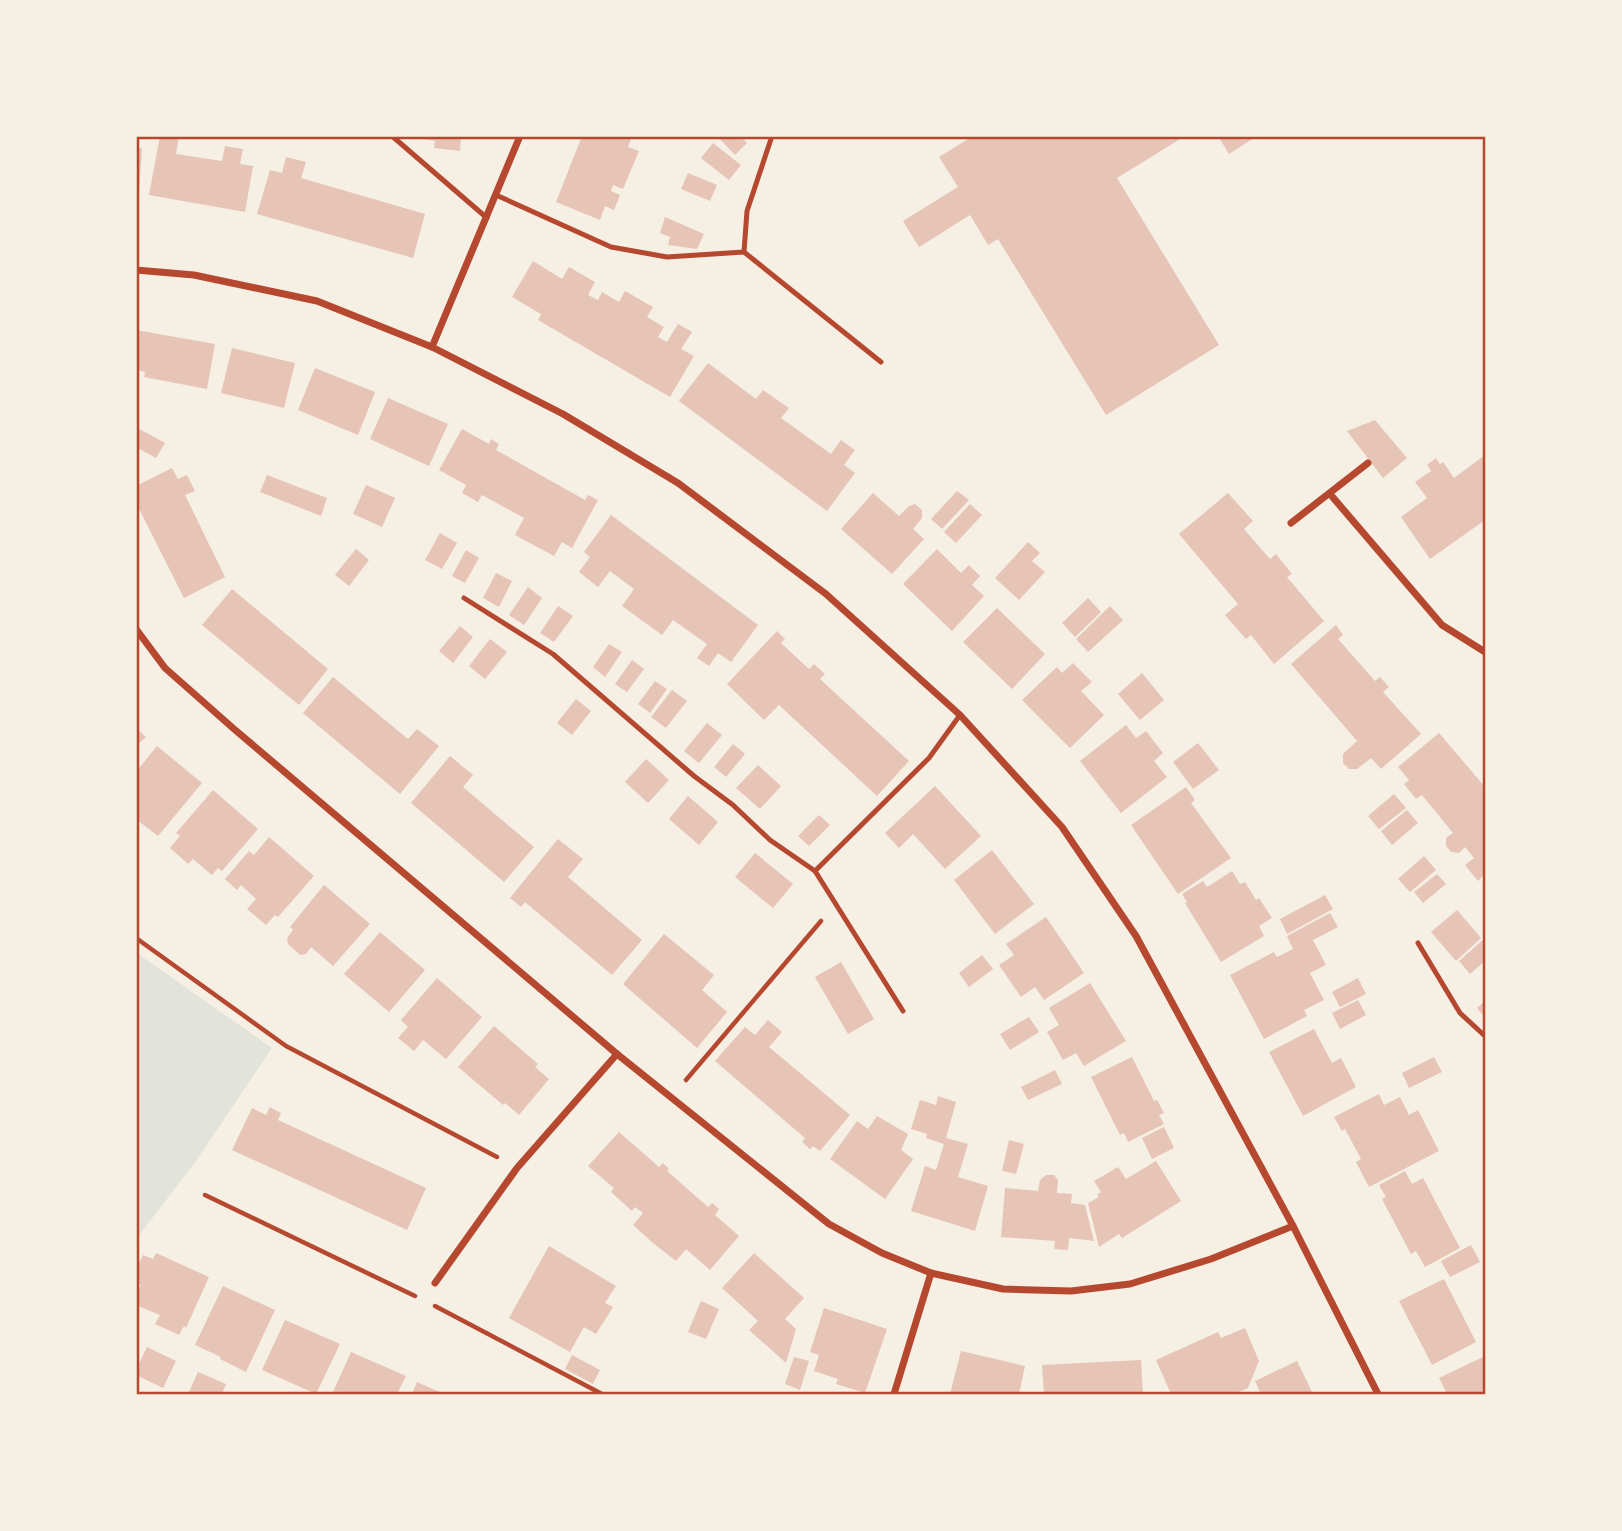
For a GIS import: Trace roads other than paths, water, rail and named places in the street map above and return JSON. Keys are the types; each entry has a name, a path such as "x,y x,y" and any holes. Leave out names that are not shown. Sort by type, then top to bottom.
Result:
{"street":[{"path":"432,347 520,136"},
{"path":"136,270 194,275 317,301 432,347 564,414 678,483 826,594 960,715 1062,827 1136,936 1293,1226 1378,1395"},
{"path":"1291,523 1368,463"},
{"path":"1330,494 1442,625 1485,651"},
{"path":"136,629 165,668 234,729 617,1054 829,1224 882,1253 931,1273 1003,1289 1071,1291 1130,1284 1211,1259 1293,1226"},
{"path":"435,1283 517,1168 617,1054"},
{"path":"894,1395 931,1273"}],"lane":[{"path":"392,136 487,218"},
{"path":"744,252 747,211 772,136"},
{"path":"496,195 611,247 667,257 744,252 881,362"},
{"path":"464,598 553,654 694,776 733,805 770,840 815,871 903,1011"},
{"path":"815,871 929,758 960,715"},
{"path":"1419,943 1460,1013 1486,1037"}]}
